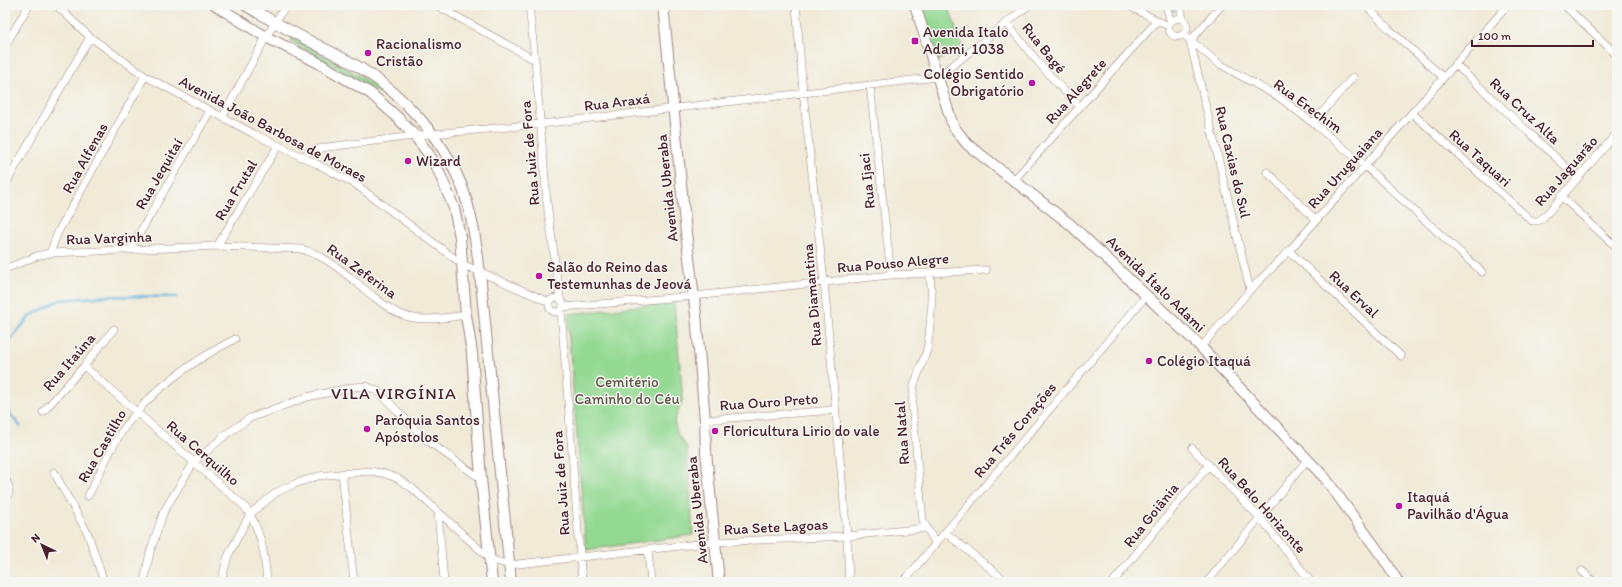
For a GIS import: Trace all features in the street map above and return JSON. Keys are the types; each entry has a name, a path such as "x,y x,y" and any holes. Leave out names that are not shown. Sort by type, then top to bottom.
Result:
{"main road":[{"path":"215,5 266,37 315,61 361,87 379,100 415,136 428,153 447,188 457,221 462,264 466,315 472,353 481,479 492,582"},
{"path":"244,5 361,68 395,94 422,122 443,148 452,164 461,185 473,225 480,272 511,582"},
{"name":"Avenida Uberaba","path":"663,5 694,296 705,420 706,452 719,582"},
{"name":"Avenida Ítalo Adami","path":"915,5 953,126 967,144 1071,225 1201,347 1325,478 1384,559 1397,581"}],"street":[{"path":"5,46 30,5"},
{"name":"Avenida João Barbosa de Moraes","path":"56,5 90,37 145,76 278,146 355,184 462,264 480,272"},
{"path":"223,116 266,37 286,5"},
{"path":"436,5 535,60"},
{"name":"Rua Juiz de Fora","path":"529,5 547,203 560,298"},
{"name":"Rua Diamantina","path":"796,5 824,282 847,536 849,582"},
{"path":"938,77 1029,5"},
{"path":"1127,5 1158,21 1169,24"},
{"path":"1166,5 1169,24"},
{"path":"1180,5 1183,19 1187,28 1184,34"},
{"path":"1190,41 1222,5"},
{"path":"1365,5 1443,78"},
{"name":"Rua Uruguaiana","path":"1201,347 1250,290 1289,251 1508,5"},
{"path":"1564,5 1617,55"},
{"path":"1169,24 1174,18 1183,19"},
{"name":"Rua Alegrete","path":"1014,180 1079,106 1158,21"},
{"name":"Rua Bagé","path":"1007,23 1050,78 1079,106"},
{"name":"Rua Erechim","path":"1169,24 1169,31 1172,35 1176,36 1184,34 1190,41 1218,63 1280,98 1313,123 1364,165 1482,272"},
{"path":"5,186 90,37"},
{"name":"Rua Caxias do Sul","path":"1190,41 1250,290"},
{"name":"Rua Cruz Alta","path":"1455,64 1577,178"},
{"name":"Rua Alfenas","path":"50,253 58,232 145,76"},
{"path":"1313,123 1353,76"},
{"name":"Rua Araxá","path":"301,157 313,150 328,147 415,136 541,124 938,77"},
{"name":"Rua Ijaci","path":"870,84 891,275"},
{"name":"Rua Jequitaí","path":"130,250 210,111"},
{"name":"Rua Taquari","path":"1412,113 1532,221"},
{"name":"Rua Jaguarão","path":"1532,221 1538,221 1544,217 1617,133"},
{"name":"Rua Frutal","path":"217,246 278,146"},
{"path":"1267,172 1316,220"},
{"path":"1561,196 1617,248"},
{"name":"Rua Varginha","path":"5,269 37,256 50,253 217,246"},
{"name":"Rua Zeferina","path":"217,246 301,248 326,259 387,307 399,314 414,318 437,318 466,315"},
{"name":"Rua Erval","path":"1289,251 1401,356"},
{"name":"Rua Pouso Alegre","path":"562,309 891,275 986,270"},
{"path":"480,272 549,302"},
{"name":"Rua Natal","path":"930,272 932,302 929,336 927,350 914,385 912,404 923,521 936,544"},
{"name":"Rua Três Corações","path":"903,582 1147,295"},
{"path":"555,297 560,298 563,302 562,309 556,312 552,311 549,307 549,302 555,297"},
{"name":"Rua Juiz de Fora","path":"562,309 582,582"},
{"name":"Rua Itaúna","path":"43,412 84,366 114,329"},
{"name":"Rua Castilho","path":"88,496 122,432 137,412 164,384 206,354 235,339"},
{"name":"Rua Cerquilho","path":"84,366 194,462 250,514 258,533 263,551 267,582"},
{"path":"144,582 150,552 164,511 194,462 228,433 250,418 307,397 354,387 366,386 378,391 416,431 430,443 481,479"},
{"name":"Rua Ouro Preto","path":"705,420 835,410"},
{"name":"Rua Belo Horizonte","path":"1192,448 1260,517 1307,580"},
{"path":"1207,582 1308,459"},
{"name":"Rua Goiânia","path":"1113,582 1209,465"},
{"path":"221,582 228,556 250,514 277,492 294,484 318,476 369,471 382,473 397,478 412,488 490,559 509,565"},
{"path":"54,472 88,534 104,582"},
{"path":"342,473 354,582"},
{"path":"5,479 10,489 5,502"},
{"path":"438,512 444,582"},
{"name":"Rua Sete Lagoas","path":"509,565 648,551 716,542 847,536 926,528"},
{"path":"946,533 1007,582"},
{"path":"648,551 652,582"},
{"path":"1582,571 1594,582"}],"green space":[{"path":"919,5 948,5 962,46 938,61"},
{"path":"293,37 385,91 384,96 291,41"},
{"name":"Cemitério Caminho do Céu","path":"674,302 683,399 674,422 678,435 687,447 693,535 586,550 568,326 569,314"}],"waterway":[{"path":"1172,5 1174,11"},
{"path":"5,346 30,316 60,300 108,296 177,297"},
{"path":"5,408 20,426"}],"place":[{"name":"Avenida Italo Adami, 1038","path":"915,41"},
{"name":"Racionalismo Cristão","path":"368,53"},
{"name":"Colégio Sentido Obrigatório","path":"1032,83"},
{"name":"Wizard","path":"408,161"},
{"name":"Salão do Reino das Testemunhas de Jeová","path":"539,276"},
{"name":"Colégio Itaquá","path":"1149,361"},
{"name":"Paróquia Santos Apóstolos","path":"367,429"},
{"name":"Floricultura Lirio do vale","path":"715,431"},
{"name":"Itaquá Pavilhão d'Água","path":"1399,506"}],"district":[{"name":"VILA VIRGÍNIA","path":"394,393"}]}
